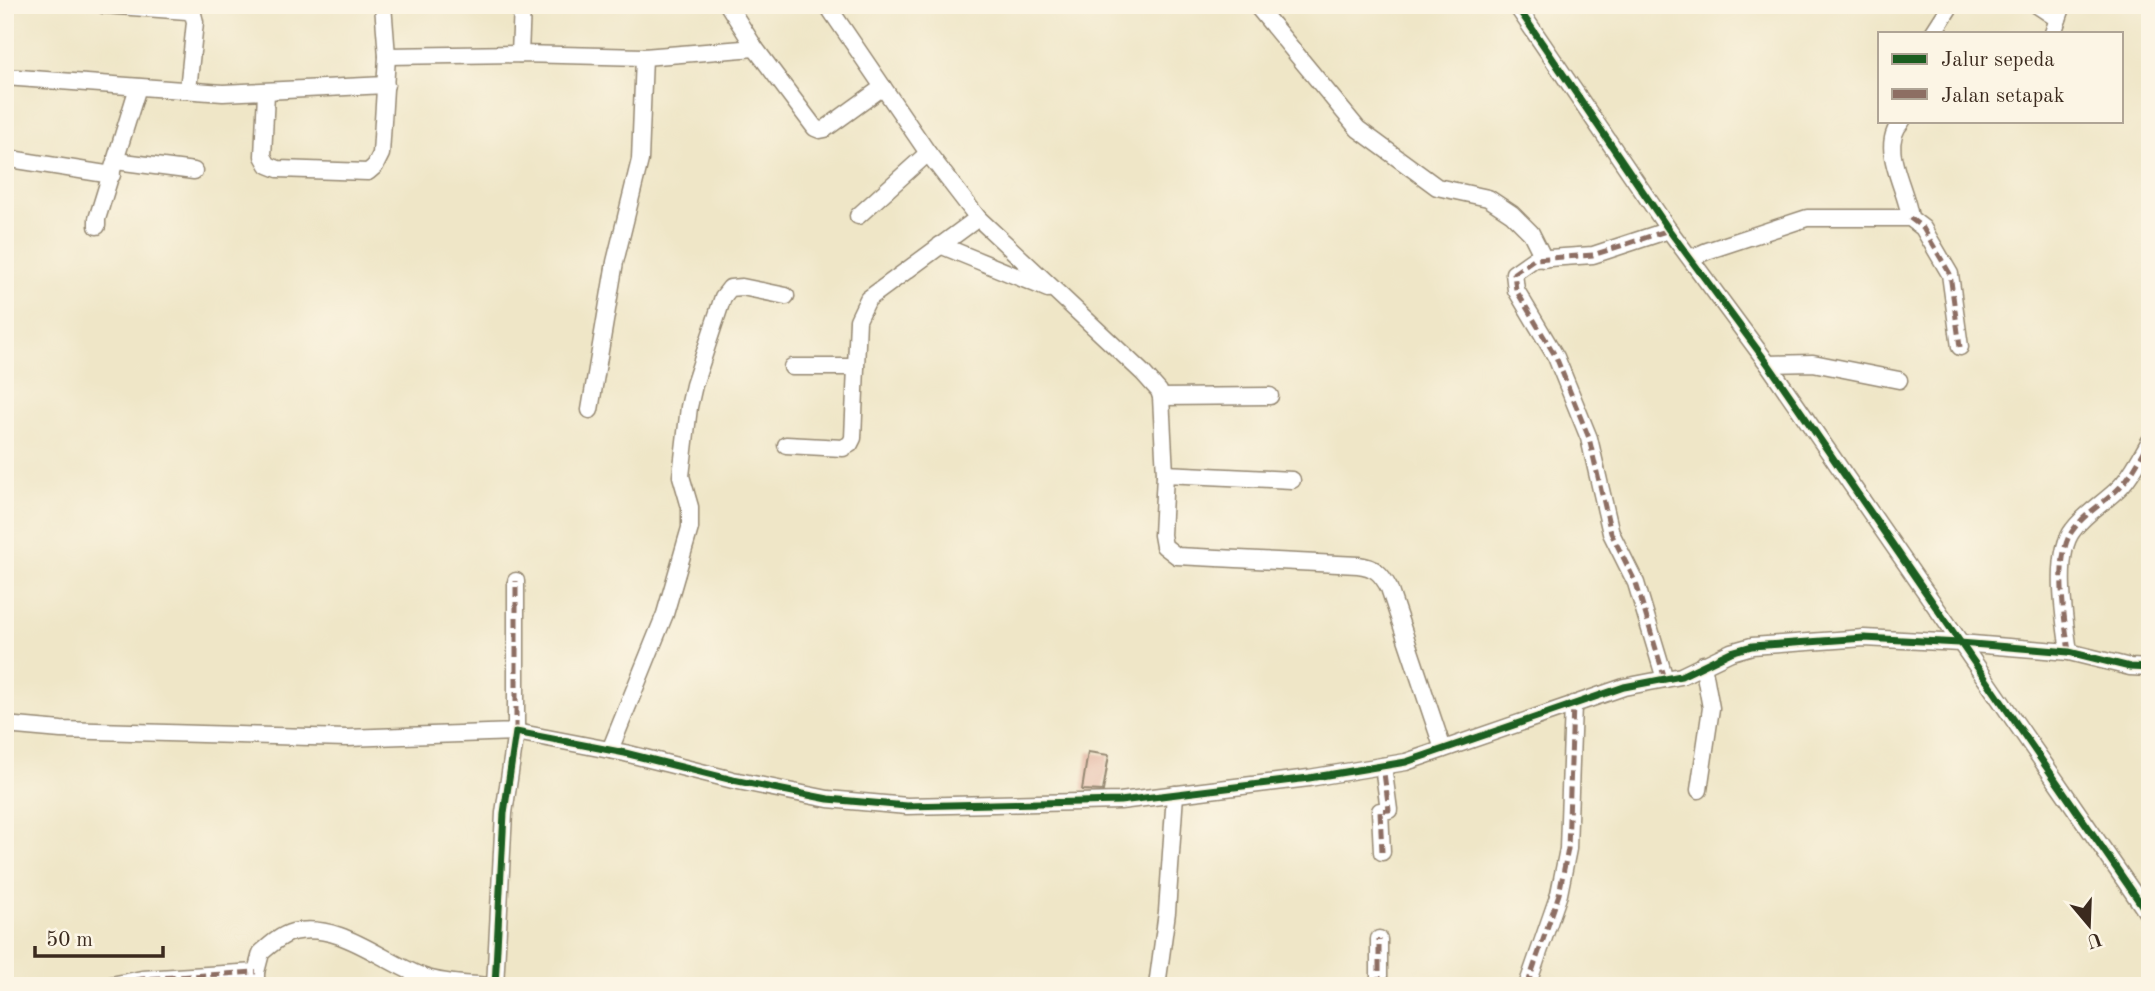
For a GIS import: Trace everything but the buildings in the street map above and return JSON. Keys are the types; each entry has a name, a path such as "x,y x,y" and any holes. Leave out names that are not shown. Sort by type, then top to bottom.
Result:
{"street":[{"path":"104,5 187,10 193,14 195,22 188,90"},
{"path":"266,93 262,156 268,165 278,169 368,172 375,166 381,154 387,56 383,5"},
{"path":"520,54 522,5"},
{"path":"728,5 755,48 815,128 820,130 883,87"},
{"path":"827,5 928,153 978,218 1159,391 1165,474 1161,535 1164,546 1177,555 1358,565 1379,571 1389,588 1443,749"},
{"path":"1256,5 1358,129 1437,187 1488,198 1512,214 1531,233 1544,259"},
{"path":"1516,5 1669,230 1768,364 2150,917"},
{"path":"1934,32 1951,5"},
{"path":"2037,5 2058,19"},
{"path":"387,56 520,54 644,57 755,48"},
{"path":"590,410 615,261 640,160 644,57"},
{"path":"5,77 223,93 266,93 386,85"},
{"path":"97,226 138,87"},
{"path":"1901,122 1896,127 1892,154 1910,218 1923,228 1950,274 1961,347"},
{"path":"858,216 928,153"},
{"path":"17,160 194,171"},
{"path":"786,445 843,448 850,444 853,438 858,320 868,299 978,218"},
{"path":"1691,258 1807,218 1910,218"},
{"path":"1665,679 1636,583 1612,533 1589,438 1556,357 1516,290 1514,273 1534,259 1593,255 1669,230"},
{"path":"940,245 1057,292"},
{"path":"610,750 665,614 690,528 690,507 681,476 689,407 723,297 730,288 742,287 786,296"},
{"path":"1768,364 1813,363 1899,380"},
{"path":"792,367 856,367"},
{"path":"1161,397 1270,396"},
{"path":"2069,652 2062,574 2071,531 2120,487 2150,441"},
{"path":"1165,474 1292,480"},
{"path":"495,986 504,813 516,733 516,580"},
{"path":"5,725 61,730 347,738 516,733 610,750 733,780 828,799 906,806 1120,801 1269,784 1406,762 1624,687 1681,676 1731,652 1752,646 1864,638 1960,642 2069,652 2130,667 2150,668"},
{"path":"1699,790 1711,708 1703,664"},
{"path":"1527,986 1563,876 1567,849 1573,704"},
{"path":"1382,852 1380,811 1389,810 1383,766"},
{"path":"1157,986 1167,912 1175,794"},
{"path":"106,986 142,979 256,979 261,953 275,941 292,933 313,931 336,934 424,977 450,983 488,986"},
{"path":"1379,939 1379,986"}],"marked path":[{"path":"1910,218 1923,228 1950,274 1960,347"},
{"path":"1665,679 1636,583 1611,533 1589,438 1556,357 1516,290 1514,273 1534,259 1593,255 1669,230"},
{"path":"2069,652 2062,589 2063,555 2067,541 2078,524 2125,481 2150,441"},
{"path":"516,581 516,732"},
{"path":"1527,986 1559,894 1568,849 1573,704"},
{"path":"1382,852 1380,811 1389,810 1383,766"},
{"path":"1379,939 1379,986"},
{"path":"106,986 142,979 256,972"}],"cycle path":[{"path":"1516,5 1669,230 1768,364 2150,917"},
{"path":"495,986 504,813 516,732 625,753 733,780 828,799 907,806 1120,801 1309,778 1406,762 1624,687 1681,676 1731,652 1752,646 1864,638 1960,643 2069,652 2130,667 2150,668"}]}
